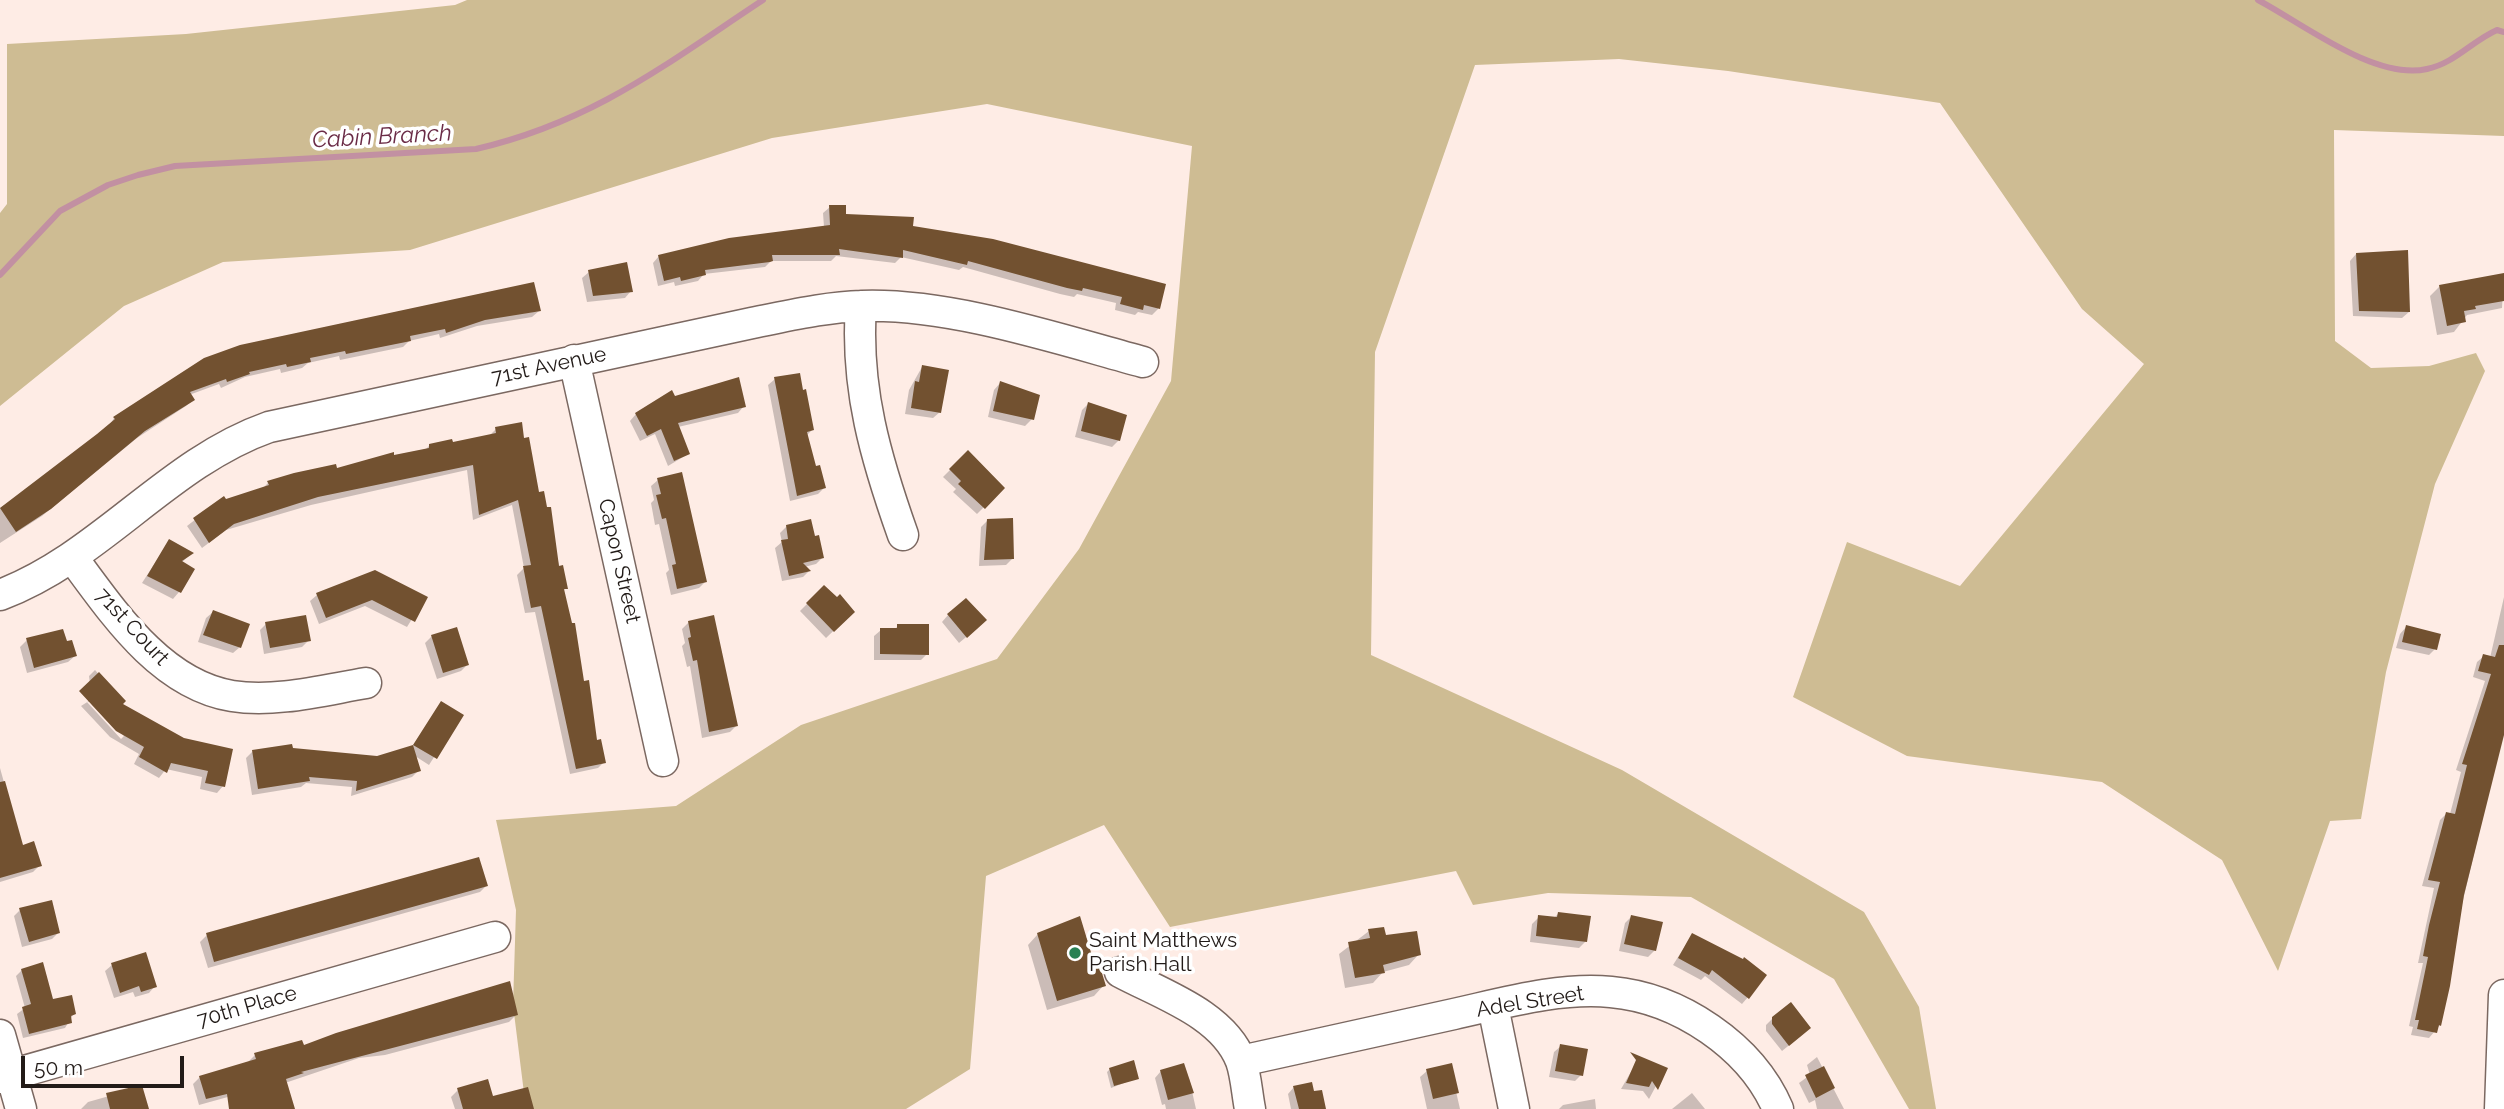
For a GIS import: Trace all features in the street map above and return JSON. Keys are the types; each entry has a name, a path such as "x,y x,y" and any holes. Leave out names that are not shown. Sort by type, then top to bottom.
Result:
{"street":[{"name":"71st Avenue","path":"0,596 72,557 189,467 247,434 269,426 752,323 861,306 953,315 1143,362"},
{"path":"861,306 858,342 865,412 881,474 903,535"},
{"name":"Capon Street","path":"574,360 663,761"},
{"name":"71st Court","path":"72,557 149,651 173,670 209,688 232,696 271,696 366,683"},
{"name":"70th Place","path":"6,1076 495,937"},
{"path":"1120,972 1214,1024 1226,1035 1241,1061 1250,1109"},
{"name":"Adel Street","path":"1241,1061 1493,1006 1586,992 1611,992 1654,1000 1694,1020 1721,1038 1750,1065 1772,1094 1778,1109"},
{"path":"2500,1095 2504,995"},
{"path":"1493,1006 1514,1109"},
{"path":"0,1035 6,1076 21,1109"}],"shaded area":[{"path":"467,0 2504,0 2504,136 2334,130 2335,341 2371,368 2429,366 2476,353 2485,371 2435,484 2386,672 2361,819 2330,821 2278,971 2222,860 2102,782 1907,756 1793,697 1847,542 1960,586 2144,364 2082,309 1940,103 1728,71 1619,59 1475,65 1375,352 1371,655 1622,770 1864,912 1919,1007 1936,1109 1909,1109 1834,979 1691,897 1548,893 1473,905 1456,871 1170,927 1104,825 986,876 970,1069 906,1109 526,1109 513,1005 516,910 496,820 676,806 801,725 997,659 1079,549 1171,381 1192,146 987,104 772,138 410,250 223,262 124,306 0,406 0,213 7,204 7,44 186,34 455,5"}],"building":[{"path":"829,205 846,205 846,214 914,217 913,226 993,239 1166,284 1160,309 1144,305 1143,310 1120,304 1122,297 1083,288 1082,291 1067,288 968,261 967,265 903,250 903,258 839,249 840,255 772,255 773,261 770,262 705,270 706,275 681,281 680,277 664,281 658,255 729,238 830,225"},
{"path":"2408,250 2410,312 2359,311 2356,253"},
{"path":"627,262 633,292 593,296 588,270"},
{"path":"2504,273 2504,301 2475,306 2476,309 2464,311 2466,322 2447,326 2439,285"},
{"path":"534,282 541,311 485,320 446,333 445,329 410,336 411,341 310,358 311,362 249,372 250,374 227,382 226,379 190,392 195,400 145,431 51,509 16,532 0,508 97,434 115,419 113,417 204,358 240,345"},
{"path":"922,365 949,370 941,413 911,408 915,381 919,382"},
{"path":"800,373 814,430 807,432 816,466 820,465 826,488 797,496 774,377"},
{"path":"739,377 746,407 678,423 690,454 674,461 661,429 647,436 635,413 672,390 675,396"},
{"path":"1000,381 1040,395 1034,420 993,411"},
{"path":"1088,402 1127,415 1120,441 1081,431"},
{"path":"522,422 524,438 529,437 539,492 544,491 547,507 551,507 559,566 563,565 568,589 564,589 572,623 575,623 584,681 589,680 597,740 601,739 606,763 576,769 541,606 531,608 523,566 531,565 518,500 479,515 473,465 318,497 234,524 209,543 193,518 224,496 226,499 269,485 267,481 294,473 336,464 337,468 394,452 394,455 429,448 429,444 496,433 495,427"},
{"path":"968,450 1005,488 985,509 958,484 961,481 949,469"},
{"path":"682,472 707,582 677,589 672,565 676,564 666,518 662,519 656,495 661,494 657,478"},
{"path":"1013,518 1014,559 984,560 987,519"},
{"path":"811,519 815,536 819,535 824,558 803,563 811,571 789,576 781,540 788,539 786,525"},
{"path":"169,539 194,553 182,561 195,569 181,593 147,576"},
{"path":"375,570 428,597 415,622 372,600 326,618 316,593"},
{"path":"824,585 837,597 840,594 855,612 834,632 806,603"},
{"path":"966,598 987,620 967,638 947,614"},
{"path":"213,610 250,624 241,648 203,635"},
{"path":"306,615 311,641 270,648 265,622"},
{"path":"714,615 738,726 709,732 697,660 693,661 688,638 691,637 688,621"},
{"path":"897,624 929,624 929,655 880,654 880,628 897,628"},
{"path":"2406,625 2441,634 2437,650 2402,642"},
{"path":"457,627 469,665 443,673 431,635"},
{"path":"63,629 67,641 72,640 77,656 34,668 26,638"},
{"path":"2499,645 2504,645 2504,735 2464,895 2450,986 2437,1033 2417,1029 2419,1020 2415,1020 2428,957 2423,956 2440,882 2428,880 2446,812 2455,814 2467,765 2462,764 2491,674 2478,671 2483,654 2495,657"},
{"path":"99,672 126,701 123,704 184,738 233,749 225,787 205,783 208,771 171,763 167,773 139,757 144,747 116,731 79,691"},
{"path":"441,701 464,715 437,759 413,745"},
{"path":"292,744 293,748 377,756 413,745 421,771 356,791 357,781 309,777 310,781 258,789 252,750"},
{"path":"5,781 23,845 34,841 42,866 0,878 0,782"},
{"path":"479,857 488,886 214,962 206,933"},
{"path":"52,900 60,933 29,942 19,908"},
{"path":"1558,912 1591,916 1587,942 1536,936 1538,915 1557,917"},
{"path":"1631,915 1663,922 1656,951 1624,944"},
{"path":"1080,916 1093,959 1097,957 1106,986 1057,1001 1037,933"},
{"path":"1384,927 1386,935 1417,931 1421,955 1383,965 1385,973 1355,978 1348,942 1370,938 1368,929"},
{"path":"1692,933 1743,959 1744,957 1767,975 1749,999 1712,970 1709,975 1678,958"},
{"path":"146,952 157,987 141,992 139,986 120,993 111,963"},
{"path":"43,962 53,999 72,995 76,1014 71,1016 72,1023 29,1034 22,1007 31,1004 21,969"},
{"path":"510,981 518,1015 301,1072 304,1073 286,1079 295,1109 229,1109 227,1094 206,1099 199,1076 256,1059 254,1053 302,1040 304,1045"},
{"path":"1791,1002 1811,1028 1789,1046 1772,1024 1772,1017"},
{"path":"1560,1044 1588,1049 1583,1076 1555,1071"},
{"path":"1630,1052 1668,1068 1658,1090 1652,1081 1649,1087 1626,1083 1636,1060"},
{"path":"1134,1060 1139,1079 1114,1086 1109,1068"},
{"path":"1184,1063 1194,1093 1168,1100 1160,1070"},
{"path":"1452,1063 1459,1093 1433,1099 1426,1069"},
{"path":"1824,1066 1835,1088 1816,1098 1805,1075"},
{"path":"488,1079 493,1096 528,1087 534,1109 463,1109 457,1088"},
{"path":"1312,1082 1314,1091 1322,1090 1326,1109 1299,1109 1293,1086"},
{"path":"142,1085 149,1109 110,1109 106,1093"}],"waterway":[{"name":"Cabin Branch","path":"0,275 60,211 108,185 175,166 476,149 518,137 593,107 660,68 763,0"},
{"name":"Cabin Branch","path":"2258,0 2362,59 2385,67 2407,70 2437,66 2497,30 2504,32"}],"place":[{"name":"Saint Matthews Parish Hall","path":"1075,953"}]}
